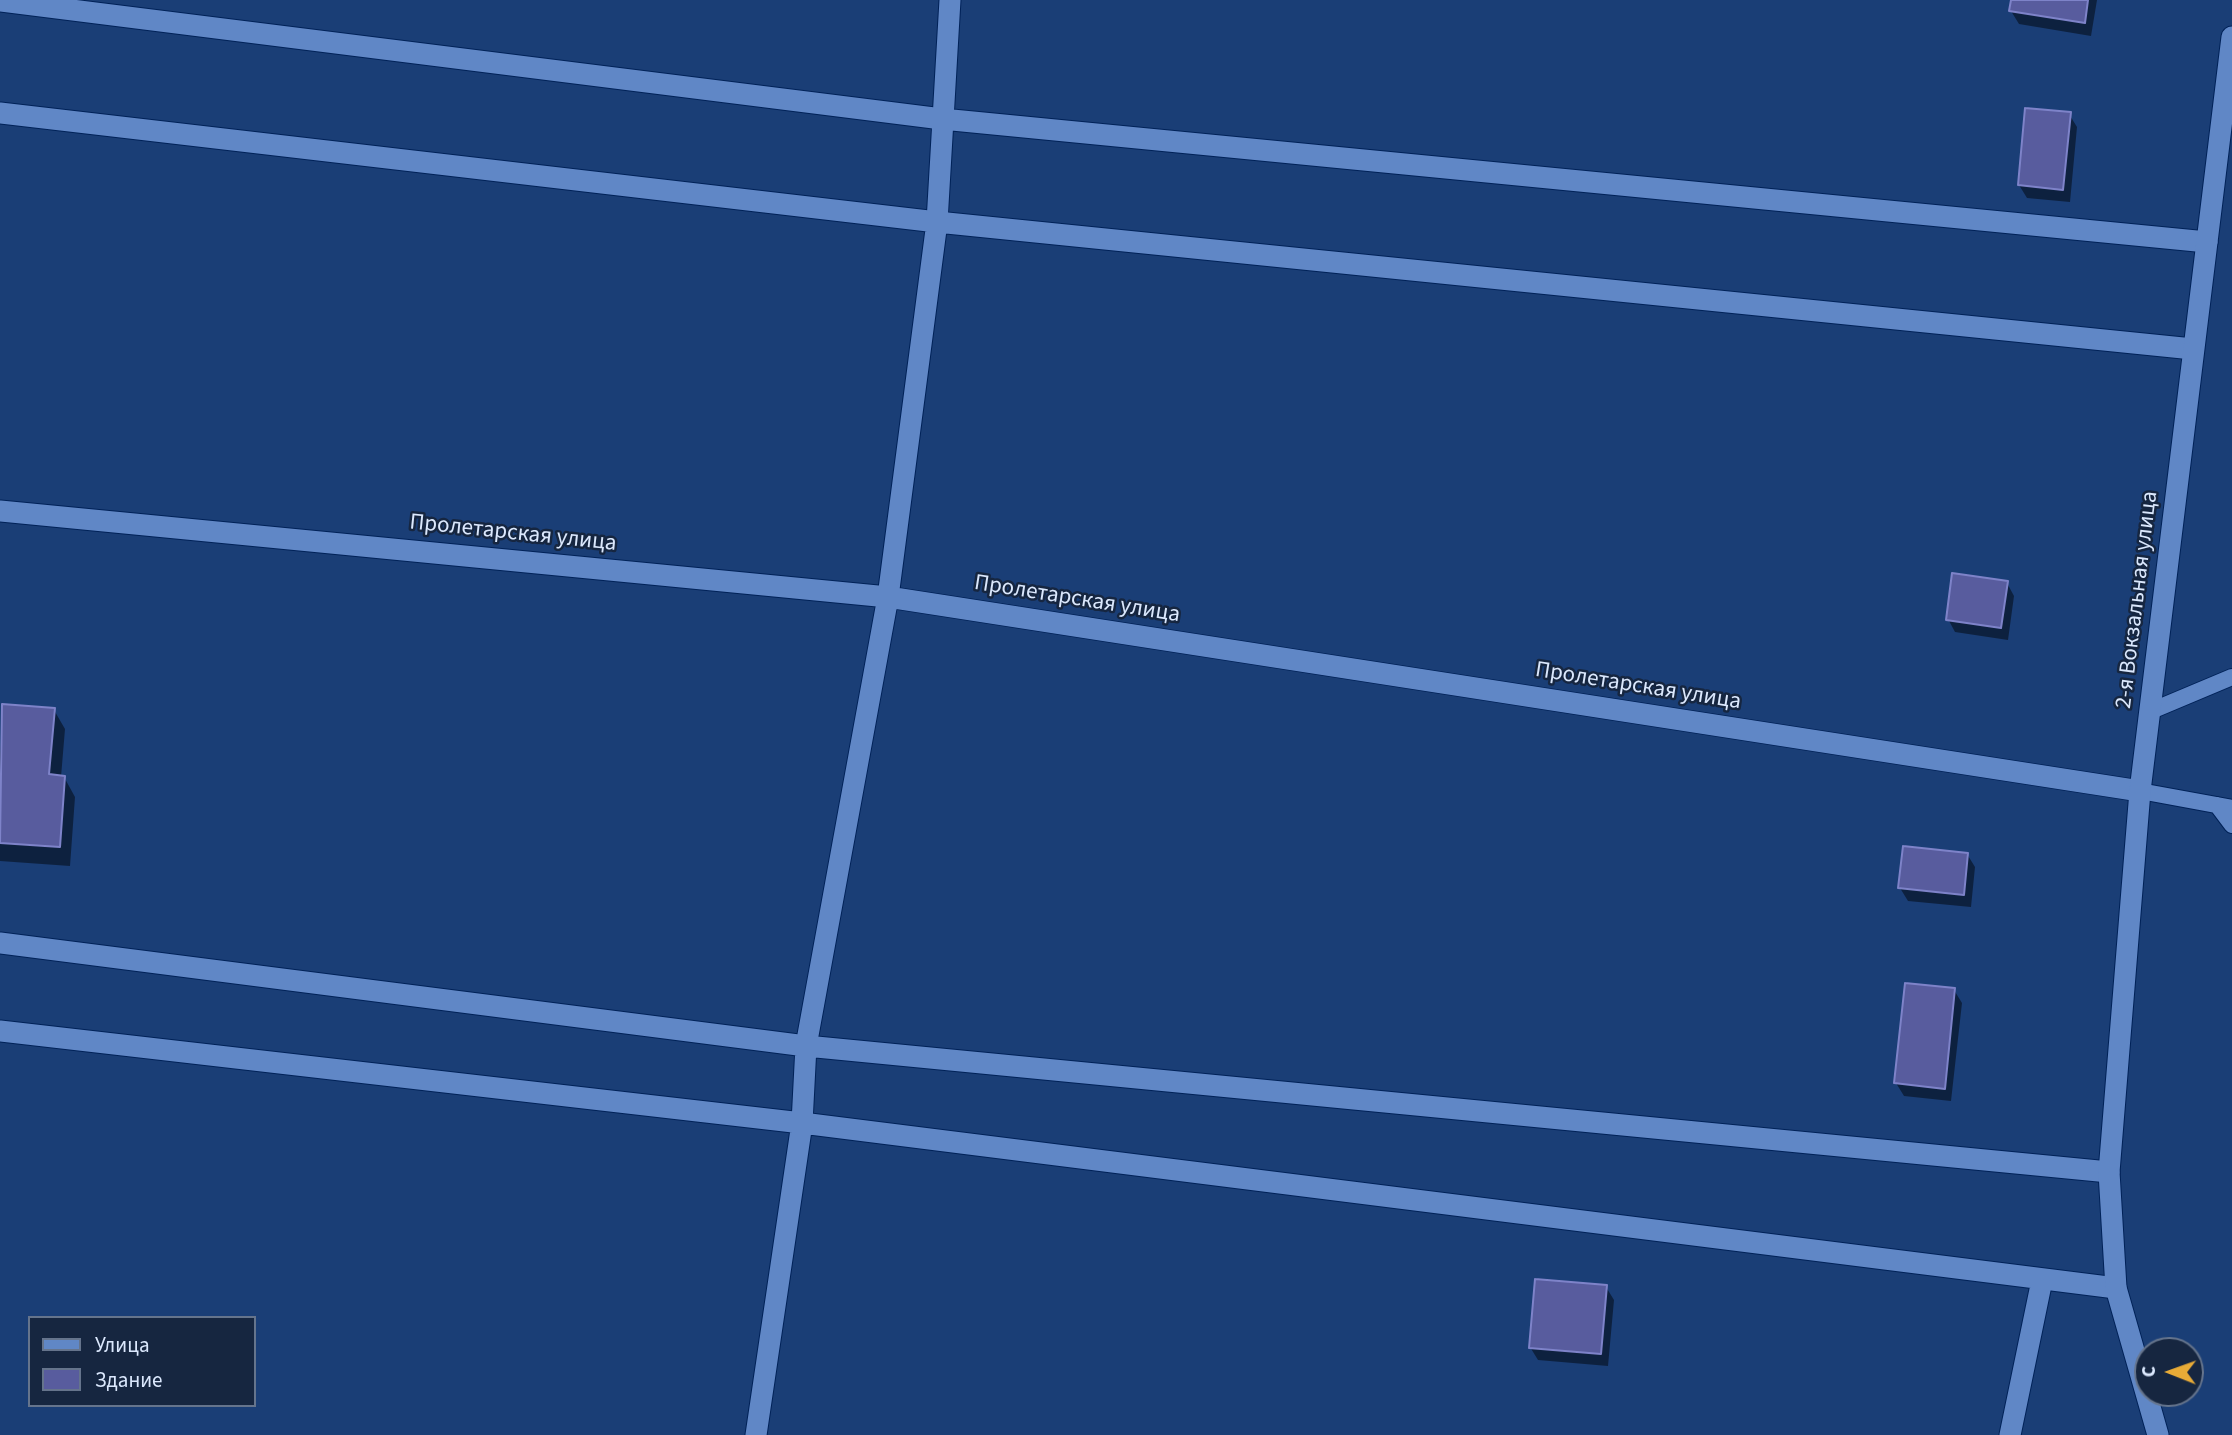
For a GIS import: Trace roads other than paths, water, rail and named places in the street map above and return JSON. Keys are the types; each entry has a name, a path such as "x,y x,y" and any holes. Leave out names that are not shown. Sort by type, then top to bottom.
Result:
{"street":[{"path":"756,1435 802,1123 806,1046 888,597 937,222 950,0"},
{"path":"0,1 942,119 2207,242"},
{"name":"2-я Вокзальная улица","path":"2158,1435 2116,1288 2109,1172 2140,791 2207,242 2226,136 2232,37"},
{"path":"0,113 937,222 2193,349"},
{"name":"Пролетарская улица","path":"0,511 888,597 2140,791"},
{"path":"0,943 806,1046 2109,1172"},
{"path":"0,1031 802,1123 2116,1288"},
{"path":"2010,1435 2042,1280"}],"lane":[{"path":"2151,711 2232,677"},
{"path":"2140,791 2224,806 2232,825"}]}
